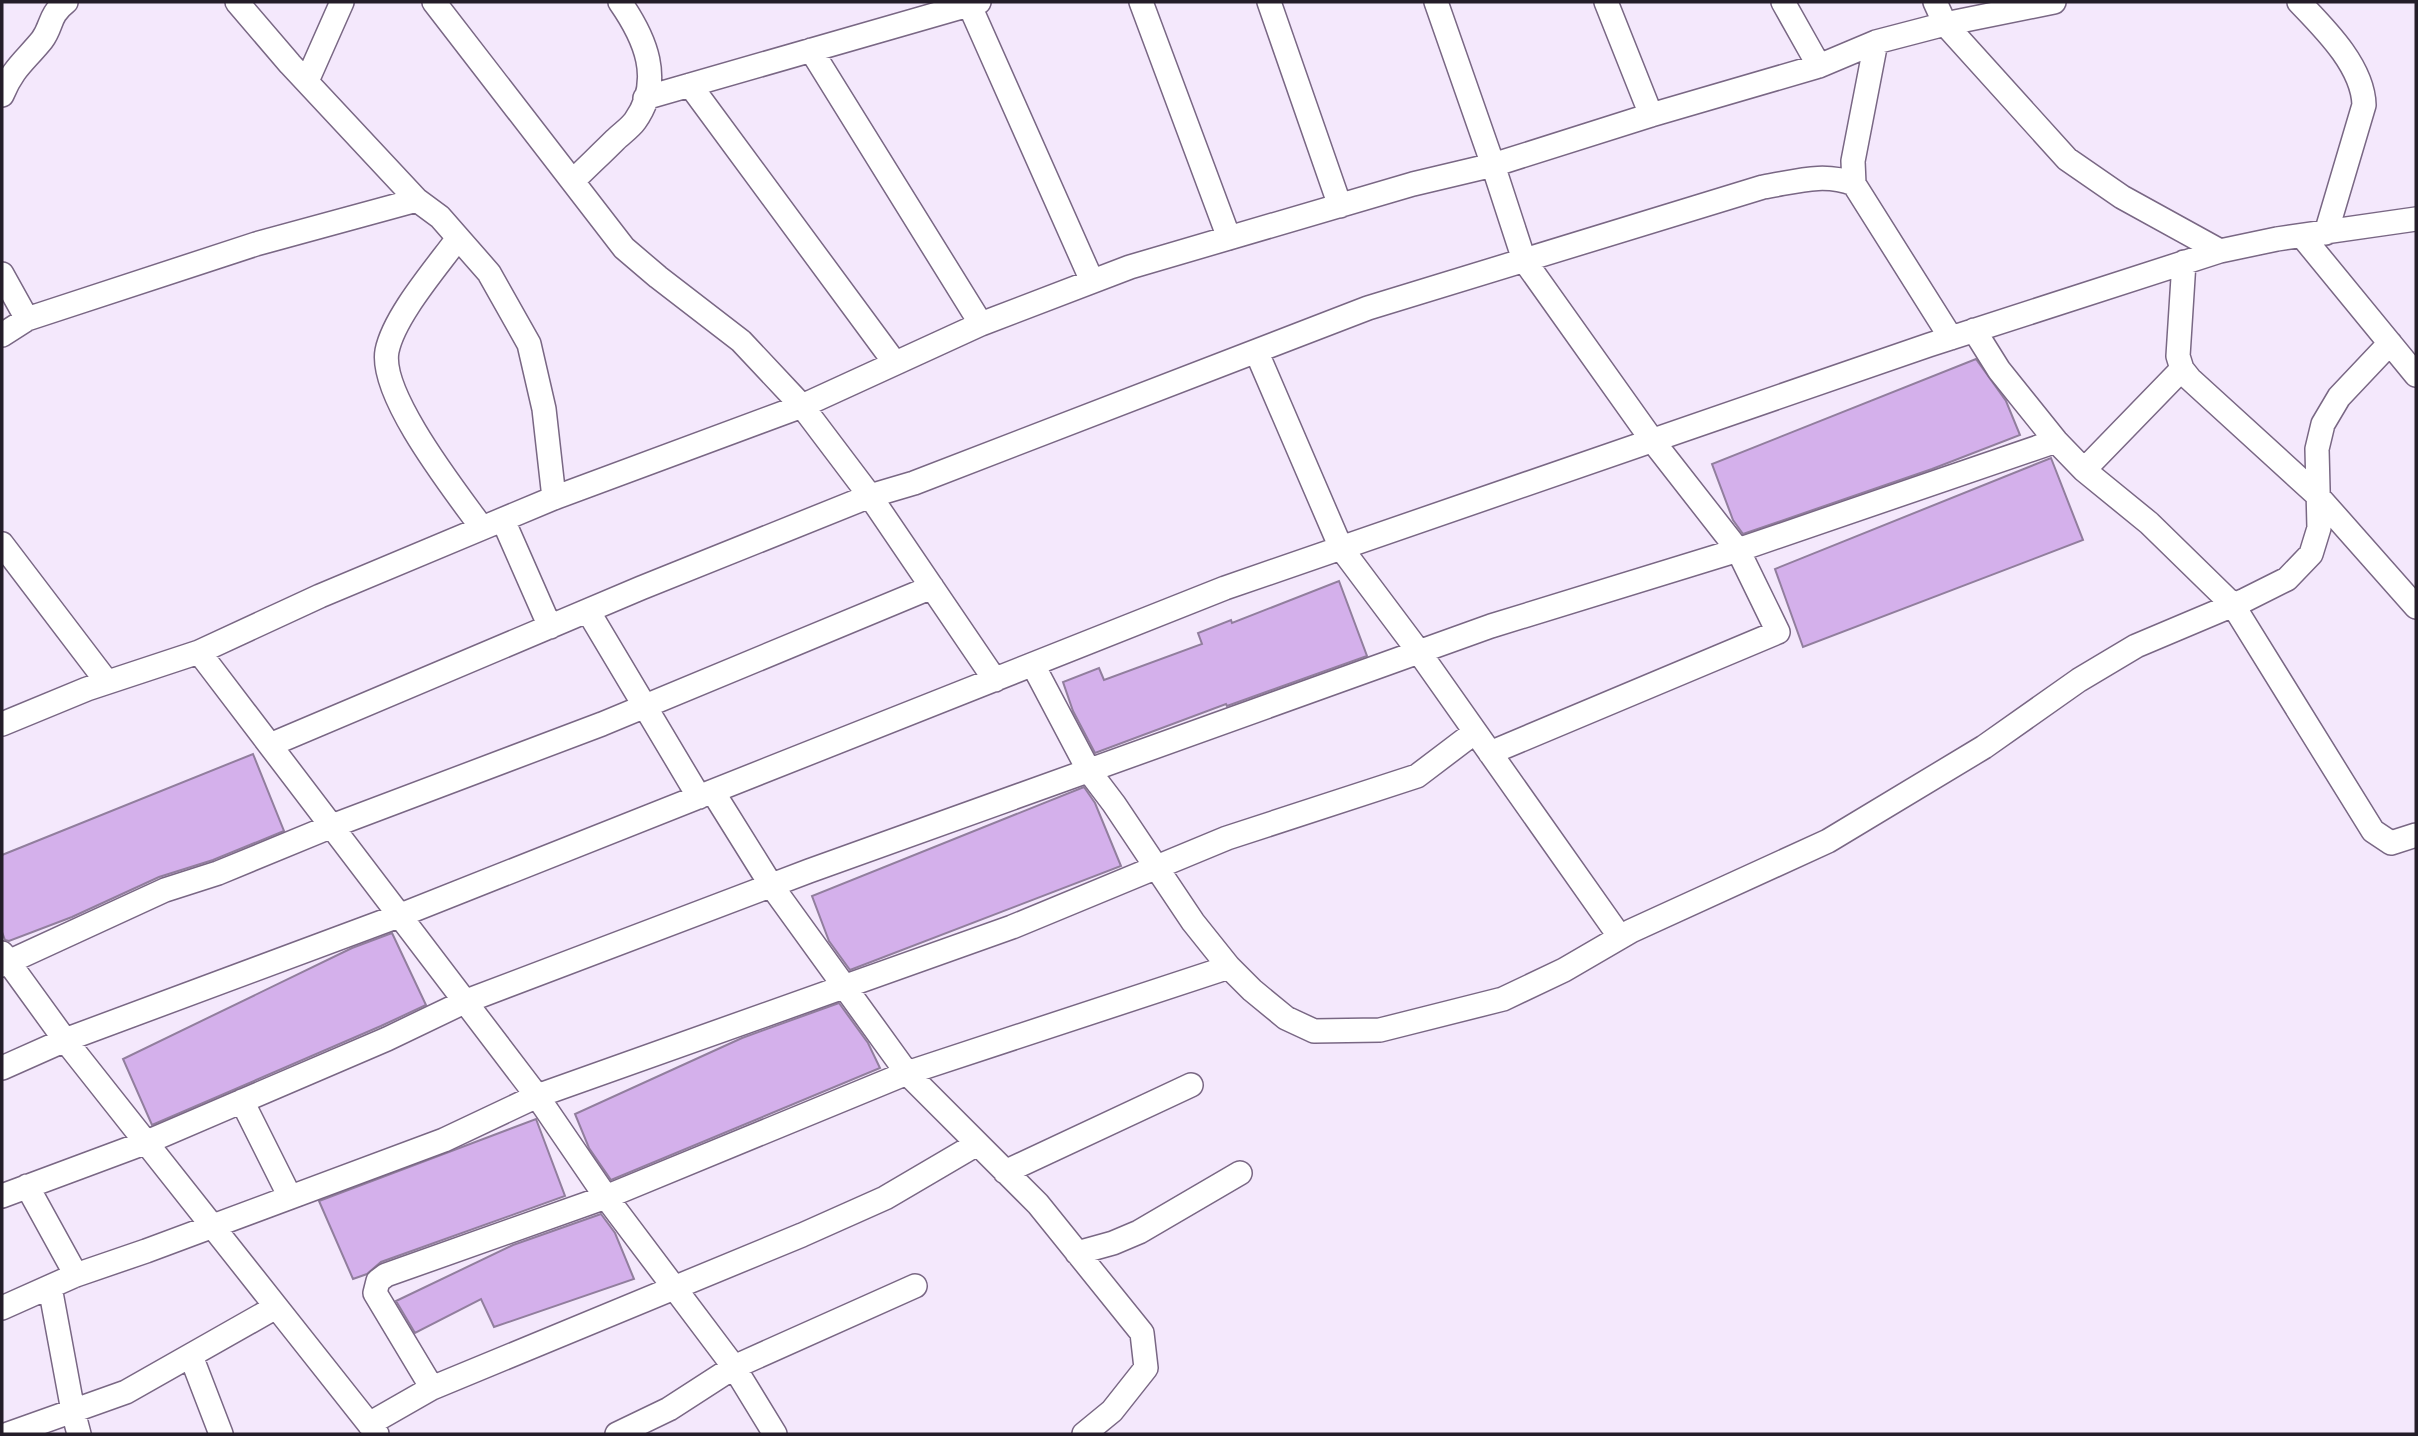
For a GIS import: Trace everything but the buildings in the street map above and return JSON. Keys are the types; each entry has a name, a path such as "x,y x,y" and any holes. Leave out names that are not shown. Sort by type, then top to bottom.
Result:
{"street":[{"path":"237,2 417,200 440,217 489,273 528,344 544,409 554,498"},
{"path":"307,81 342,2"},
{"path":"434,2 625,248 741,341 802,406 870,496 995,680"},
{"path":"573,181 635,121 645,98 650,76 648,58 635,24 620,2"},
{"path":"1141,2 1229,238"},
{"path":"1269,2 1339,206"},
{"path":"1436,2 1524,260 1652,440 1738,551 1778,632 1490,753"},
{"path":"1606,2 1651,115"},
{"path":"1783,2 1819,66"},
{"path":"1935,2 1945,24 2067,159 2122,197 2220,251"},
{"path":"2,724 107,682 199,652 320,596 554,498 802,406 981,324 1130,267 1413,184 1493,165 1819,66 1876,42 1945,24 2054,2"},
{"path":"2299,2 2354,68 2364,95 2364,105 2326,233"},
{"path":"645,98 974,3 1092,281"},
{"path":"2,94 10,75 44,37 55,5"},
{"path":"1876,42 1853,161 1854,184 1951,338"},
{"path":"811,50 981,324"},
{"path":"690,85 895,363"},
{"path":"270,745 870,496 914,483 1368,308 1763,187 1819,178 1837,178 1854,184"},
{"path":"2,335 27,319 256,244 417,200"},
{"path":"2,1068 65,1040 401,915 1225,588 1974,330 2184,262 2277,239 2416,219"},
{"path":"2302,236 2416,375"},
{"path":"458,238 397,324 387,352 388,371 413,431 492,524 550,627"},
{"path":"2184,262 2178,356 2182,369 2206,395 2316,494 2416,607"},
{"path":"2,274 27,319"},
{"path":"1974,330 1999,370 2056,441 2084,470 2149,523 2233,605 2373,831 2391,843 2416,835"},
{"path":"1032,664 1089,771 1193,922 1229,967 1286,1018 1314,1031 1380,1030 1503,999 1564,970 1620,937 1828,841 1984,747 2078,680 2136,646 2287,579 2311,554 2319,527 2316,494 2317,449 2323,424 2339,397 2390,343"},
{"path":"1256,353 1341,548 1419,652 1620,937"},
{"path":"2084,470 2182,369"},
{"path":"2,1196 146,1142 387,1039 464,1002 771,886 1504,622 1738,551 2056,441"},
{"path":"2,544 107,682"},
{"path":"932,587 646,706 332,826 218,873 165,890 4,960 373,1429 432,1388 886,1198 977,1144"},
{"path":"588,611 646,706 706,795 907,1073 1038,1204 1142,1333 1146,1368 1112,1411 1084,1434"},
{"path":"199,652 537,1096 606,1196 734,1367 775,1433"},
{"path":"2,1308 75,1275 444,1140 537,1096 1012,927 1227,838 1417,776 1475,732"},
{"path":"432,1388 375,1293 378,1281 386,1275 606,1196 907,1073 1229,967"},
{"path":"1005,1172 1191,1085"},
{"path":"242,1101 290,1197"},
{"path":"1077,1253 1139,1232 1240,1173"},
{"path":"27,1186 75,1275"},
{"path":"617,1434 669,1409 734,1367 915,1286"},
{"path":"50,1287 79,1434"},
{"path":"8,1434 127,1392 276,1307"},
{"path":"191,1356 221,1434"}]}
